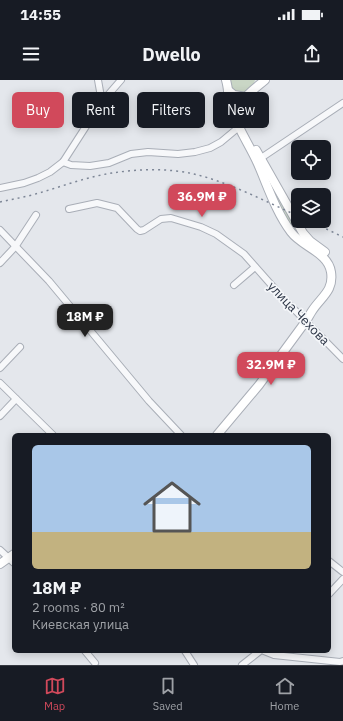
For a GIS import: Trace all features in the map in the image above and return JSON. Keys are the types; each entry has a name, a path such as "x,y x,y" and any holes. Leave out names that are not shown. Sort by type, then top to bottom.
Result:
{"main road":[{"path":"226,80 228,90 230,92"},
{"path":"251,92 261,82"},
{"path":"219,433 259,385 306,321 312,310 326,293 332,279 329,264 325,258 292,233 278,212 258,164 240,128"},
{"path":"244,128 303,233 325,251 331,258 334,265 337,280 332,293 306,321"},
{"path":"0,564 12,559"}],"street":[{"path":"98,80 100,92"},
{"path":"111,92 121,80"},
{"path":"264,156 343,103"},
{"path":"0,188 24,183 50,172 63,162 85,128"},
{"path":"63,162 71,165 90,166 109,163 131,154 148,152 178,154 195,152 210,148 221,142 238,128"},
{"name":"улица Чехова","path":"69,209 96,203 117,208 140,231 161,219 171,218 187,222 216,234 244,254 343,359"},
{"path":"0,263 16,247 36,215"},
{"path":"0,230 49,281 149,401 179,433"},
{"path":"234,285 255,267"},
{"path":"0,368 20,347"},
{"path":"0,383 50,433"},
{"path":"0,416 16,399"},
{"path":"0,550 12,559"},
{"path":"331,563 343,572"},
{"path":"331,592 343,579"},
{"path":"87,653 95,663"},
{"path":"186,653 194,665"},
{"path":"242,665 257,653"},
{"path":"269,653 274,655 340,662 343,661"}],"green space":[{"path":"229,80 255,80 252,87 243,92 236,91 231,86"},
{"path":"261,164 291,215 291,225 281,211"},
{"path":"293,228 299,228 307,242"}],"railway":[{"path":"0,202 34,194 84,179 112,173 164,170 184,172 207,177 246,192 291,213"},
{"path":"324,228 343,237"}]}
